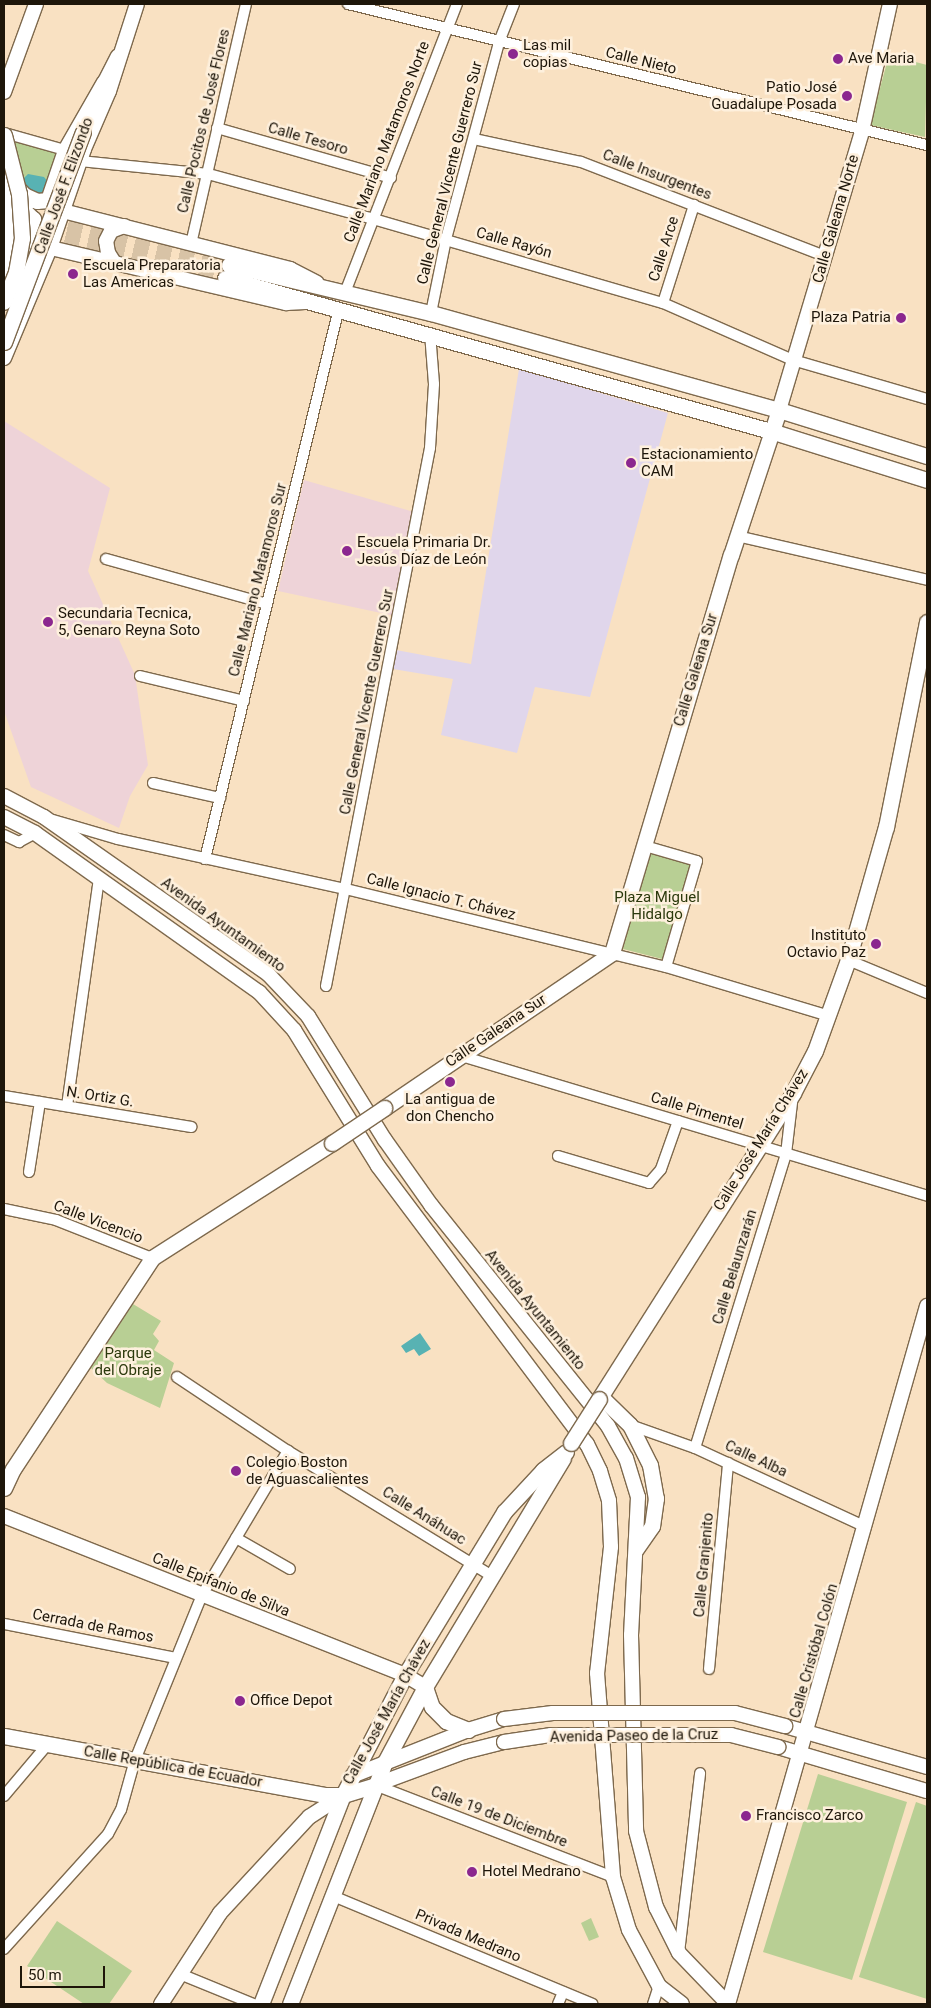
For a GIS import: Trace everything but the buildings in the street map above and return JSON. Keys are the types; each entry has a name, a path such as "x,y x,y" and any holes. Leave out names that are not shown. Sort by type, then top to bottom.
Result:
{"main road":[{"path":"4,92 36,4"},
{"name":"Calle José F. Elizondo","path":"4,342 83,132 104,82 118,56 138,4"},
{"name":"Calle Galeana Norte","path":"774,432 793,360 862,131 890,4"},
{"path":"4,358 50,248 80,161 109,90 118,56"},
{"path":"4,175 24,195 43,202 51,196 65,150 104,82"},
{"name":"Calle José F. Elizondo","path":"4,302 18,263 22,225 19,194 6,134"},
{"path":"4,175 7,196 8,245 4,275"},
{"path":"7,196 290,269 318,284"},
{"path":"7,196 34,219 34,244 28,271 29,300"},
{"path":"8,245 34,219 63,211"},
{"path":"115,264 108,252 106,241 111,231 124,226"},
{"path":"8,245 34,244 286,303 316,302"},
{"path":"927,456 779,410 346,290 318,284 227,271 316,302 430,333 657,401 774,432 927,480"},
{"name":"Calle Galeana Sur","path":"4,1488 13,1469 152,1258 332,1143 458,1055 612,953 737,536 774,432"},
{"name":"Calle José María Chávez","path":"290,2004 384,1762 425,1688 569,1448 758,1145 793,1094 829,1016 848,960 886,827 927,622"},
{"name":"Avenida Ayuntamiento","path":"4,796 44,817 268,974 308,1016 431,1205 608,1426 626,1458 638,1497 631,1635 636,1830 656,1907 680,1953 728,2004"},
{"path":"4,817 35,833 259,992 294,1030 378,1166 588,1444 600,1471 609,1501 611,1547 596,1673 613,1877 629,1930 659,1986 682,2004"},
{"name":"Calle Cristóbal Colón","path":"728,2004 802,1754 866,1527 924,1336 927,1306"},
{"path":"600,1398 630,1425 650,1464 656,1498 652,1526 636,1549"},
{"name":"Calle José María Chávez","path":"262,2004 343,1795 405,1675 504,1512 543,1470 569,1448"},
{"name":"Calle Epifanio de Silva","path":"4,1516 405,1675 425,1688"},
{"path":"425,1688 432,1707 446,1721 468,1730"},
{"name":"Avenida Paseo de la Cruz","path":"352,1776 468,1730 504,1719 553,1713 735,1713 927,1767"},
{"name":"Avenida Paseo de la Cruz","path":"343,1795 464,1752 504,1742 551,1736 731,1735 927,1791"},
{"name":"Calle República de Ecuador","path":"4,1736 326,1795 343,1795"},
{"path":"161,2004 220,1913 268,1858 309,1817 343,1795"}],"street":[{"name":"Calle Pocitos de José Flores","path":"191,244 208,174 216,128 246,4"},
{"name":"Calle Nieto","path":"348,4 447,26 499,42 862,131 927,145"},
{"name":"Calle Mariano Matamoros Norte","path":"346,290 392,178 447,26 457,4"},
{"name":"Calle General Vicente Guerrero Sur","path":"431,313 446,240 499,42 514,4"},
{"name":"Calle Tesoro","path":"216,128 392,178"},
{"path":"6,134 65,150"},
{"name":"Calle Insurgentes","path":"474,139 582,162 825,256"},
{"name":"Calle Rayón","path":"80,161 208,174 374,219 663,303 793,360 927,399"},
{"name":"Calle Arce","path":"663,303 694,205"},
{"name":"Calle Mariano Matamoros Sur","path":"205,859 339,308"},
{"name":"Calle General Vicente Guerrero Sur","path":"326,986 430,448 434,384 430,333"},
{"path":"737,536 927,580"},
{"path":"106,559 267,604"},
{"path":"140,676 244,702"},
{"path":"153,783 220,798"},
{"name":"Calle Ignacio T. Chávez","path":"44,817 118,840 346,889 612,953 666,967 829,1016"},
{"path":"4,834 18,842 35,833"},
{"path":"645,846 697,862 666,967"},
{"path":"67,1106 99,879"},
{"path":"848,960 927,993"},
{"name":"Calle Pimentel","path":"458,1055 927,1196"},
{"name":"Calle Belaunzarán","path":"696,1448 786,1154 793,1094"},
{"name":"N. Ortiz G.","path":"4,1096 191,1127"},
{"path":"28,1172 40,1102"},
{"path":"558,1156 649,1183 660,1168 678,1121"},
{"name":"Calle Vicencio","path":"4,1209 56,1220 152,1258"},
{"name":"Calle Anáhuac","path":"177,1377 288,1450 492,1576"},
{"name":"Calle Alba","path":"630,1425 696,1448 866,1527"},
{"path":"4,1949 108,1834 121,1810 135,1760 202,1595 288,1450"},
{"name":"Calle Granjenito","path":"709,1669 728,1463"},
{"path":"236,1538 290,1569"},
{"name":"Cerrada de Ramos","path":"4,1624 176,1658"},
{"path":"4,1796 48,1744"},
{"path":"680,1953 700,1773"},
{"name":"Calle 19 de Diciembre","path":"374,1785 613,1877"},
{"name":"Privada Medrano","path":"333,1896 592,2004"},
{"path":"180,1974 253,2004"},
{"path":"653,2004 659,1986"},
{"path":"558,2004 563,1992"}],"shaded area":[{"path":"519,369 668,413 590,697 535,687 517,753 441,735 453,679 393,669 396,650 471,664"},
{"path":"4,421 110,488 88,571 135,675 148,765 130,796 119,828 31,787 4,711"},
{"name":"Escuela Primaria Dr. Jesús Díaz de León","path":"304,480 414,512 395,616 278,591"}],"green space":[{"path":"889,55 927,65 925,137 870,125"},
{"path":"5,129 63,146 52,183 24,192"},
{"name":"Plaza Miguel Hidalgo","path":"649,851 692,862 666,960 623,949"},
{"name":"Parque del Obraje","path":"133,1304 161,1321 153,1334 159,1341 154,1350 174,1363 160,1408 107,1383 91,1368"},
{"path":"818,1774 907,1802 852,1980 763,1952"},
{"path":"916,1802 927,1806 927,1999 859,1977"},
{"path":"591,1918 599,1937 589,1941 581,1923"},
{"path":"57,1921 132,1971 109,2004 84,2004 27,1966"}],"water":[{"path":"28,174 44,177 48,182 41,195 28,192 22,180"},
{"path":"420,1333 431,1349 419,1356 414,1349 406,1353 401,1346"}],"tunnel":[{"path":"45,222 229,265"},
{"path":"42,235 225,278"}],"place":[{"name":"Las mil copias","path":"513,54"},
{"name":"Ave Maria","path":"838,59"},
{"name":"Patio José Guadalupe Posada","path":"847,96"},
{"name":"Escuela Preparatoria Las Americas","path":"73,274"},
{"name":"Plaza Patria","path":"901,318"},
{"name":"Estacionamiento CAM","path":"631,463"},
{"name":"Escuela Primaria Dr. Jesús Díaz de León","path":"347,551"},
{"name":"Secundaria Tecnica, 5, Genaro Reyna Soto","path":"48,622"},
{"name":"Instituto Octavio Paz","path":"876,944"},
{"name":"La antigua de don Chencho","path":"450,1082"},
{"name":"Colegio Boston de Aguascalientes","path":"236,1471"},
{"name":"Office Depot","path":"240,1701"},
{"name":"Francisco Zarco","path":"746,1816"},
{"name":"Hotel Medrano","path":"472,1872"}]}
